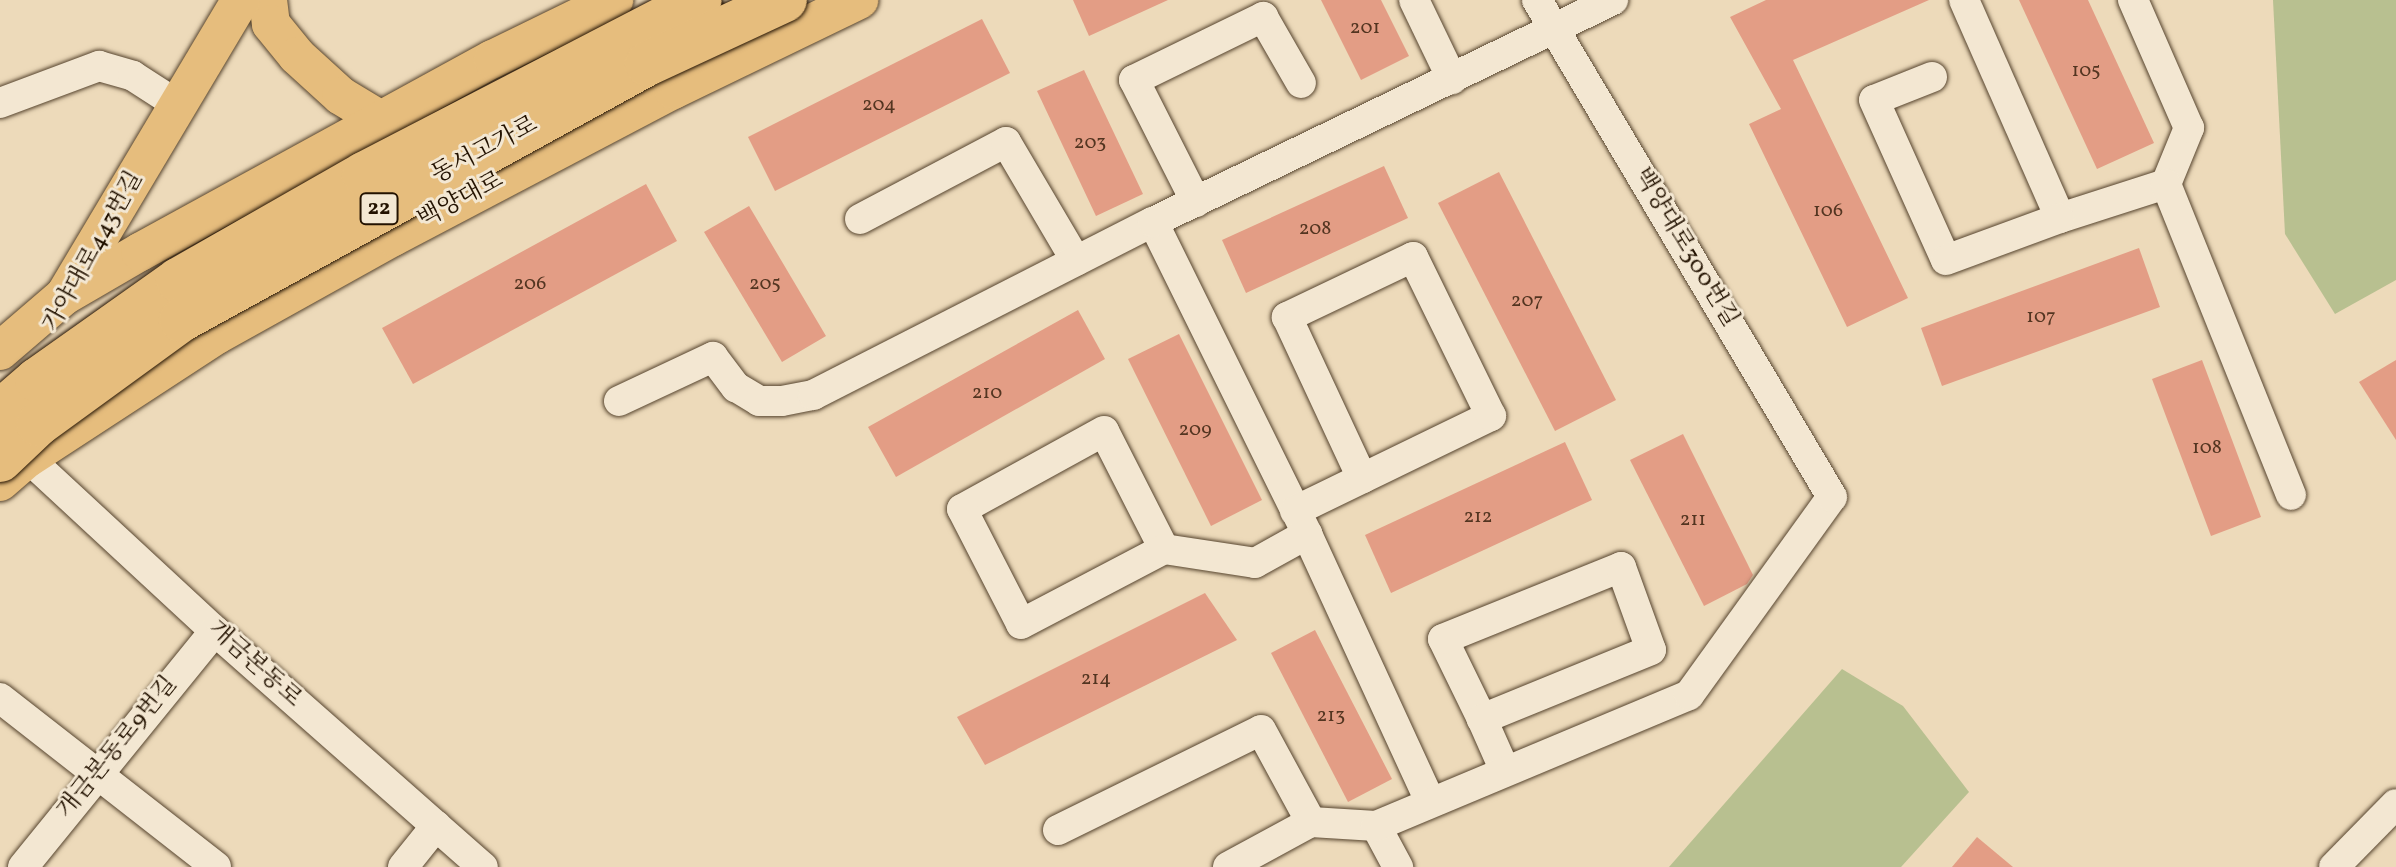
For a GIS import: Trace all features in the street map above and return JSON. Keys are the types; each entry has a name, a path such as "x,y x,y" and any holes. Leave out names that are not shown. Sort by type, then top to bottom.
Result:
{"highway":[{"name":"동서고가로","path":"0,412 37,380 178,280 364,174 700,0"},
{"name":"동서고가로","path":"7,462 38,424 181,320 647,64 785,0"}],"main road":[{"name":"가야대로443번길","path":"7,462 64,296 241,0"},
{"path":"268,0 271,24 297,56 341,96 381,120"},
{"path":"0,351 64,296 140,252 493,59 614,0"},
{"name":"백양대로","path":"7,462 217,335 659,97 859,0"},
{"path":"123,196 140,252 217,335"}],"street":[{"path":"1414,0 1452,79"},
{"name":"백양대로300번길","path":"1505,771 1689,695 1832,497 1537,0"},
{"path":"619,401 713,357 736,387 759,401 813,395 1153,222 1613,0"},
{"path":"1964,0 2060,218"},
{"path":"2133,0 2189,128 2166,184 2291,495"},
{"path":"1196,202 1134,80 1263,17 1301,83"},
{"path":"0,103 99,66 133,76 178,105"},
{"path":"1932,77 1874,100 1946,260 2060,218 2166,184"},
{"path":"860,219 1006,142 1076,261"},
{"path":"1153,222 1301,523 1430,801"},
{"path":"1164,549 1104,431 962,509 1021,624 1164,549 1255,563 1301,523 1362,478 1491,416 1413,257 1287,317 1362,478"},
{"name":"개금본동로","path":"7,462 215,631 483,867"},
{"path":"1228,867 1311,822 1376,826 1505,771 1443,639 1621,567 1651,650 1482,719"},
{"name":"개금본동로9번길","path":"23,867 215,631"},
{"path":"0,698 216,867"},
{"path":"1058,830 1261,730 1311,822"},
{"path":"2334,867 2396,804"},
{"path":"403,867 436,826"},
{"path":"1376,826 1398,867"}],"green space":[{"path":"2273,0 2396,0 2396,280 2335,314 2285,234"},
{"path":"1842,669 1903,706 1969,792 1901,867 1669,867"}],"building":[{"path":"1073,0 1168,0 1089,36"},
{"path":"1321,0 1381,0 1409,56 1361,80"},
{"path":"1766,0 1929,0 1793,60 1908,298 1847,327 1749,124 1781,109 1730,17"},
{"path":"2019,0 2088,0 2154,143 2097,169"},
{"path":"982,19 1010,73 775,191 748,137"},
{"path":"1084,70 1143,194 1096,216 1037,91"},
{"path":"1384,166 1408,218 1246,293 1222,240"},
{"path":"1499,172 1616,400 1555,431 1438,203"},
{"path":"646,184 677,241 413,384 382,328"},
{"path":"749,206 826,336 782,362 704,232"},
{"path":"2139,248 2160,307 1942,386 1921,328"},
{"path":"1078,310 1105,359 896,477 868,427"},
{"path":"1179,334 1262,500 1211,526 1128,359"},
{"path":"2202,360 2261,517 2211,536 2152,379"},
{"path":"2396,360 2396,440 2359,382"},
{"path":"1683,434 1753,575 1747,584 1704,606 1630,460"},
{"path":"1565,442 1592,500 1391,593 1365,535"},
{"path":"1205,593 1237,640 985,765 957,717"},
{"path":"1315,630 1392,779 1348,802 1271,653"},
{"path":"1977,837 2013,867 1952,867"}]}
